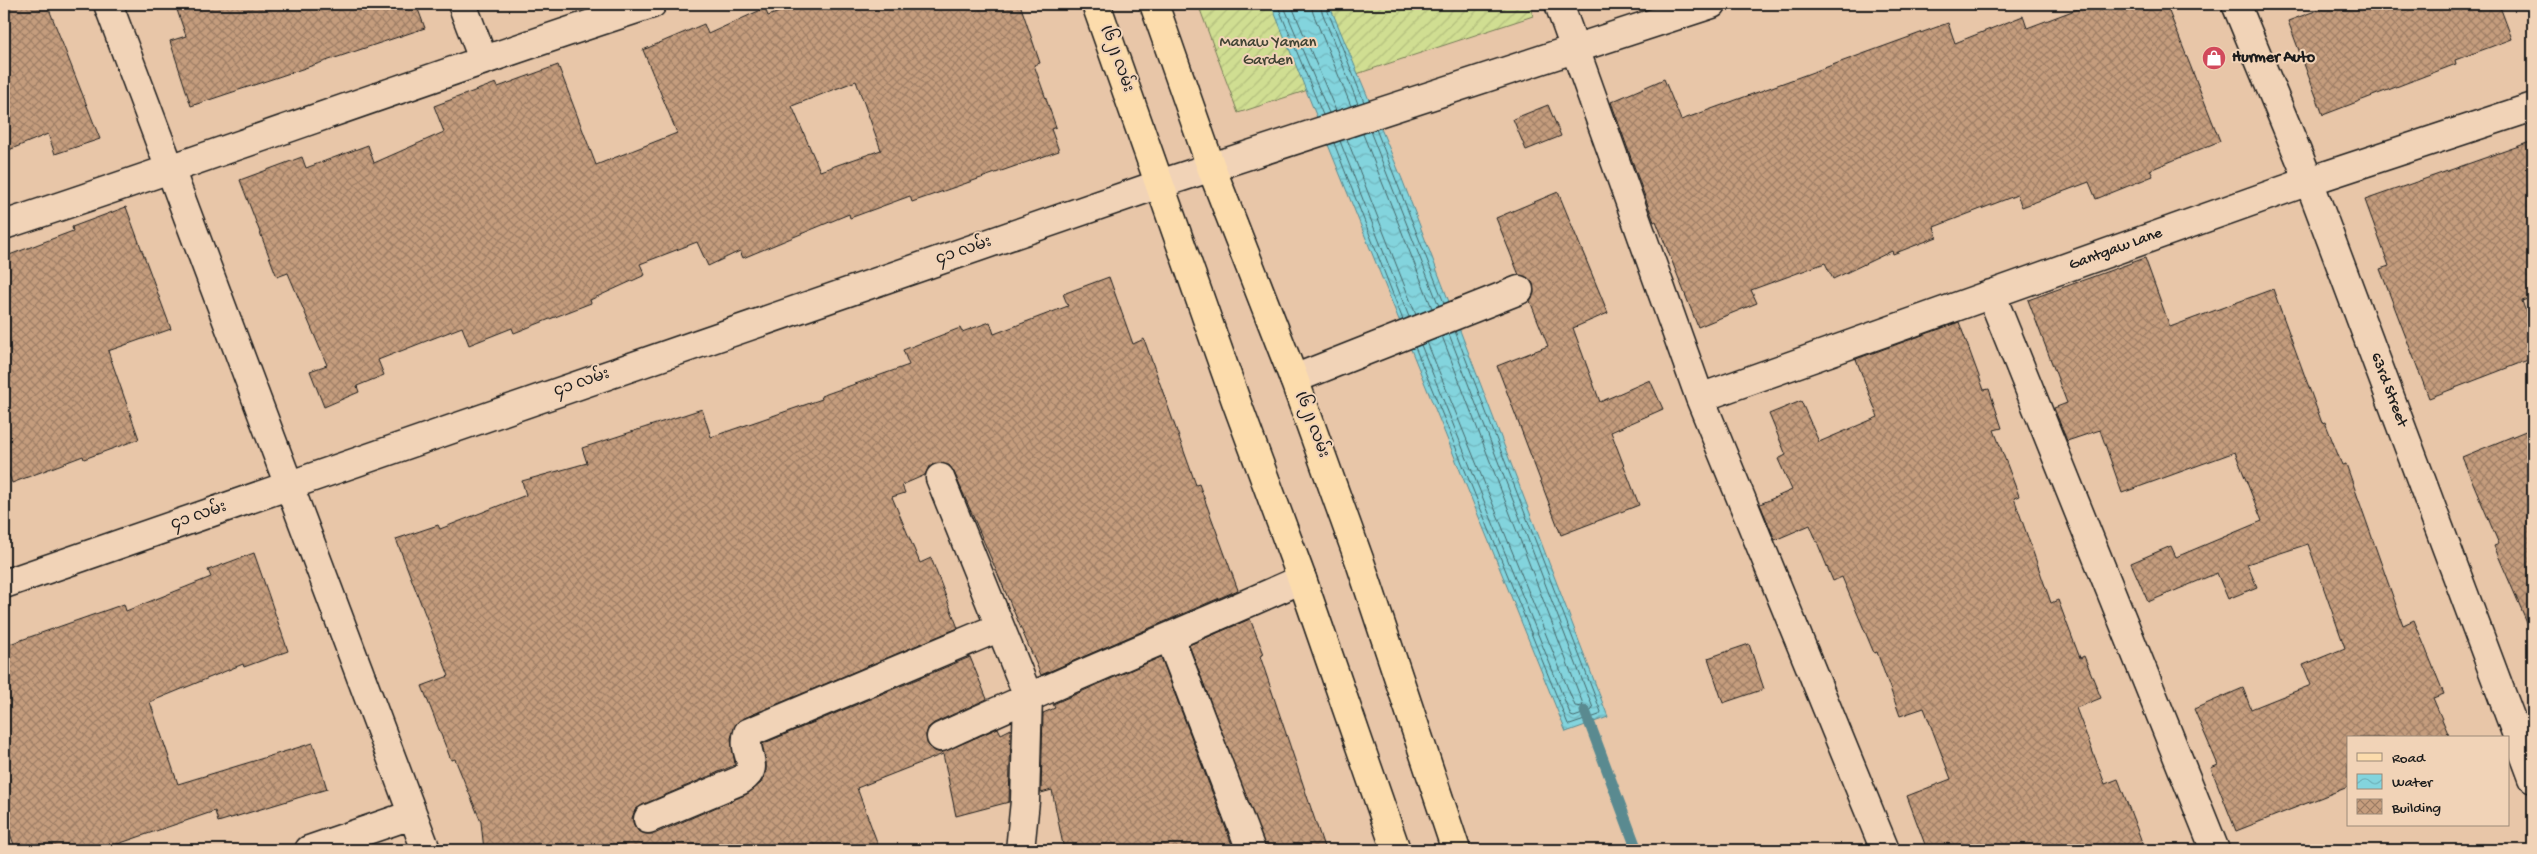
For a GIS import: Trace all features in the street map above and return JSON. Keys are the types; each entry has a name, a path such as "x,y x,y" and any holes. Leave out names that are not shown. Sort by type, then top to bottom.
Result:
{"main road":[{"name":"(၆၂) လမ်း","path":"1096,4 1236,402 1302,579 1396,850"},
{"name":"(၆၂) လမ်း","path":"1154,4 1211,167 1294,379 1360,562 1456,850"}],"street":[{"path":"108,4 411,816 426,850"},
{"path":"462,4 483,59"},
{"path":"4,225 169,171 483,59 652,4"},
{"path":"1559,4 1700,398 1885,850"},
{"name":"၄၁ လမ်း","path":"4,584 1160,184 1712,4"},
{"name":"63rd Street","path":"2236,4 2309,181 2533,778"},
{"name":"Gantgaw Lane","path":"1700,398 2309,181 2533,107"},
{"path":"1294,379 1461,311 1519,290"},
{"path":"1992,294 2215,850"},
{"path":"940,478 1028,696 1026,801 1020,850"},
{"path":"941,737 1028,696 1170,638 1302,579"},
{"path":"648,819 749,775 752,768 745,741 748,733 1000,627"},
{"path":"1170,638 1251,850"},
{"path":"309,850 411,816"}],"green space":[{"name":"Manaw Yaman Garden","path":"1198,4 1529,4 1533,16 1238,113"}],"water":[{"path":"1271,4 1329,4 1402,179 1608,717 1566,732"}],"building":[{"path":"4,4 47,4 100,139 55,154 48,134 4,152"},
{"path":"175,4 416,4 425,28 191,106 170,41 186,36"},
{"path":"802,4 1020,4 1040,63 1034,65 1056,127 1051,129 1059,151 912,202 910,196 850,218 849,214 743,258 740,251 708,266 697,242 640,264 645,275 590,300 591,303 514,333 512,328 469,345 462,327 378,360 384,375 357,386 359,392 324,407 310,371 327,365 288,273 277,277 240,180 302,157 306,168 368,145 374,163 444,132 434,106 496,83 498,87 558,65 596,165 677,133 643,50 704,24 708,34 765,8 768,16","holes":["856,81 881,150 820,171 792,106"]},
{"path":"2091,4 2166,4 2220,141 2150,170 2153,176 2096,199 2089,182 2022,207 2017,195 1934,227 1937,237 1893,254 1892,251 1833,279 1825,263 1751,290 1757,303 1698,327 1656,221 1654,222 1611,102 1664,79 1681,120 1948,23 1955,43 2023,16 2027,28"},
{"path":"2334,4 2499,4 2512,39 2455,60 2456,64 2323,115 2288,21"},
{"path":"1548,105 1561,136 1526,150 1513,119"},
{"path":"2533,141 2533,297 2522,301 2533,332 2533,358 2429,398 2380,269 2389,266 2365,200"},
{"path":"1558,192 1608,313 1573,328 1600,402 1650,380 1663,409 1611,432 1639,505 1561,535 1497,366 1548,346 1530,301 1534,293 1533,284 1528,278 1519,275 1496,218"},
{"path":"126,207 171,329 108,351 139,439 84,459 83,456 12,483 4,460 4,257 73,231 72,227"},
{"path":"2145,258 2170,327 2273,289 2322,423 2325,422 2342,465 2346,464 2403,625 2414,620 2444,694 2433,698 2449,736 2347,736 2347,787 2236,831 2211,768 2218,765 2194,709 2243,688 2251,709 2311,685 2303,665 2345,648 2308,544 2247,564 2257,587 2228,599 2217,573 2148,602 2131,563 2171,546 2176,557 2262,521 2235,452 2122,493 2100,430 2067,441 2054,408 2067,403 2028,300"},
{"path":"1109,277 1133,344 1144,339 1196,485 1199,484 1238,590 1041,675 954,472 949,465 935,463 928,468 925,475 902,485 905,493 892,497 920,563 931,558 958,628 742,719 736,724 731,738 735,765 642,805 635,810 632,818 639,832 654,834 747,794 761,783 766,772 762,744 970,657 987,699 934,723 928,728 926,735 927,743 932,750 940,753 998,728 1001,734 1011,729 1009,802 956,816 943,754 857,788 880,850 484,850 481,822 455,759 451,760 422,686 449,676 396,539 438,525 440,529 526,495 522,481 587,463 582,448 702,409 711,437 822,399 821,396 909,365 903,350 960,328 962,332 990,322 994,334 1068,306 1063,294"},
{"path":"1959,322 1984,390 1989,389 2002,428 1994,430 2019,496 2014,498 2051,603 2058,600 2080,658 2084,656 2101,698 2076,708 2105,784 2118,779 2145,850 1927,850 1907,796 1951,779 1924,708 1900,716 1877,652 1874,653 1842,577 1833,581 1810,525 1775,540 1760,504 1792,490 1778,459 1786,455 1769,414 1801,401 1819,442 1878,417 1856,359"},
{"path":"2533,428 2533,636 2494,546 2499,544 2462,457"},
{"path":"254,553 288,651 244,667 243,664 150,702 178,784 313,743 327,789 218,822 215,811 100,850 16,850 4,818 4,646 124,604 126,611 211,577 208,570"},
{"path":"1250,619 1264,654 1260,656 1325,850 1266,850 1189,645"},
{"path":"1749,644 1764,689 1723,703 1708,658"},
{"path":"1161,657 1234,850 1064,850 1052,790 1041,793 1043,713 1055,708 1053,704"}],"waterway":[{"path":"1585,711 1637,850"}],"place":[{"name":"Hurmer Auto","path":"2214,58"}]}
